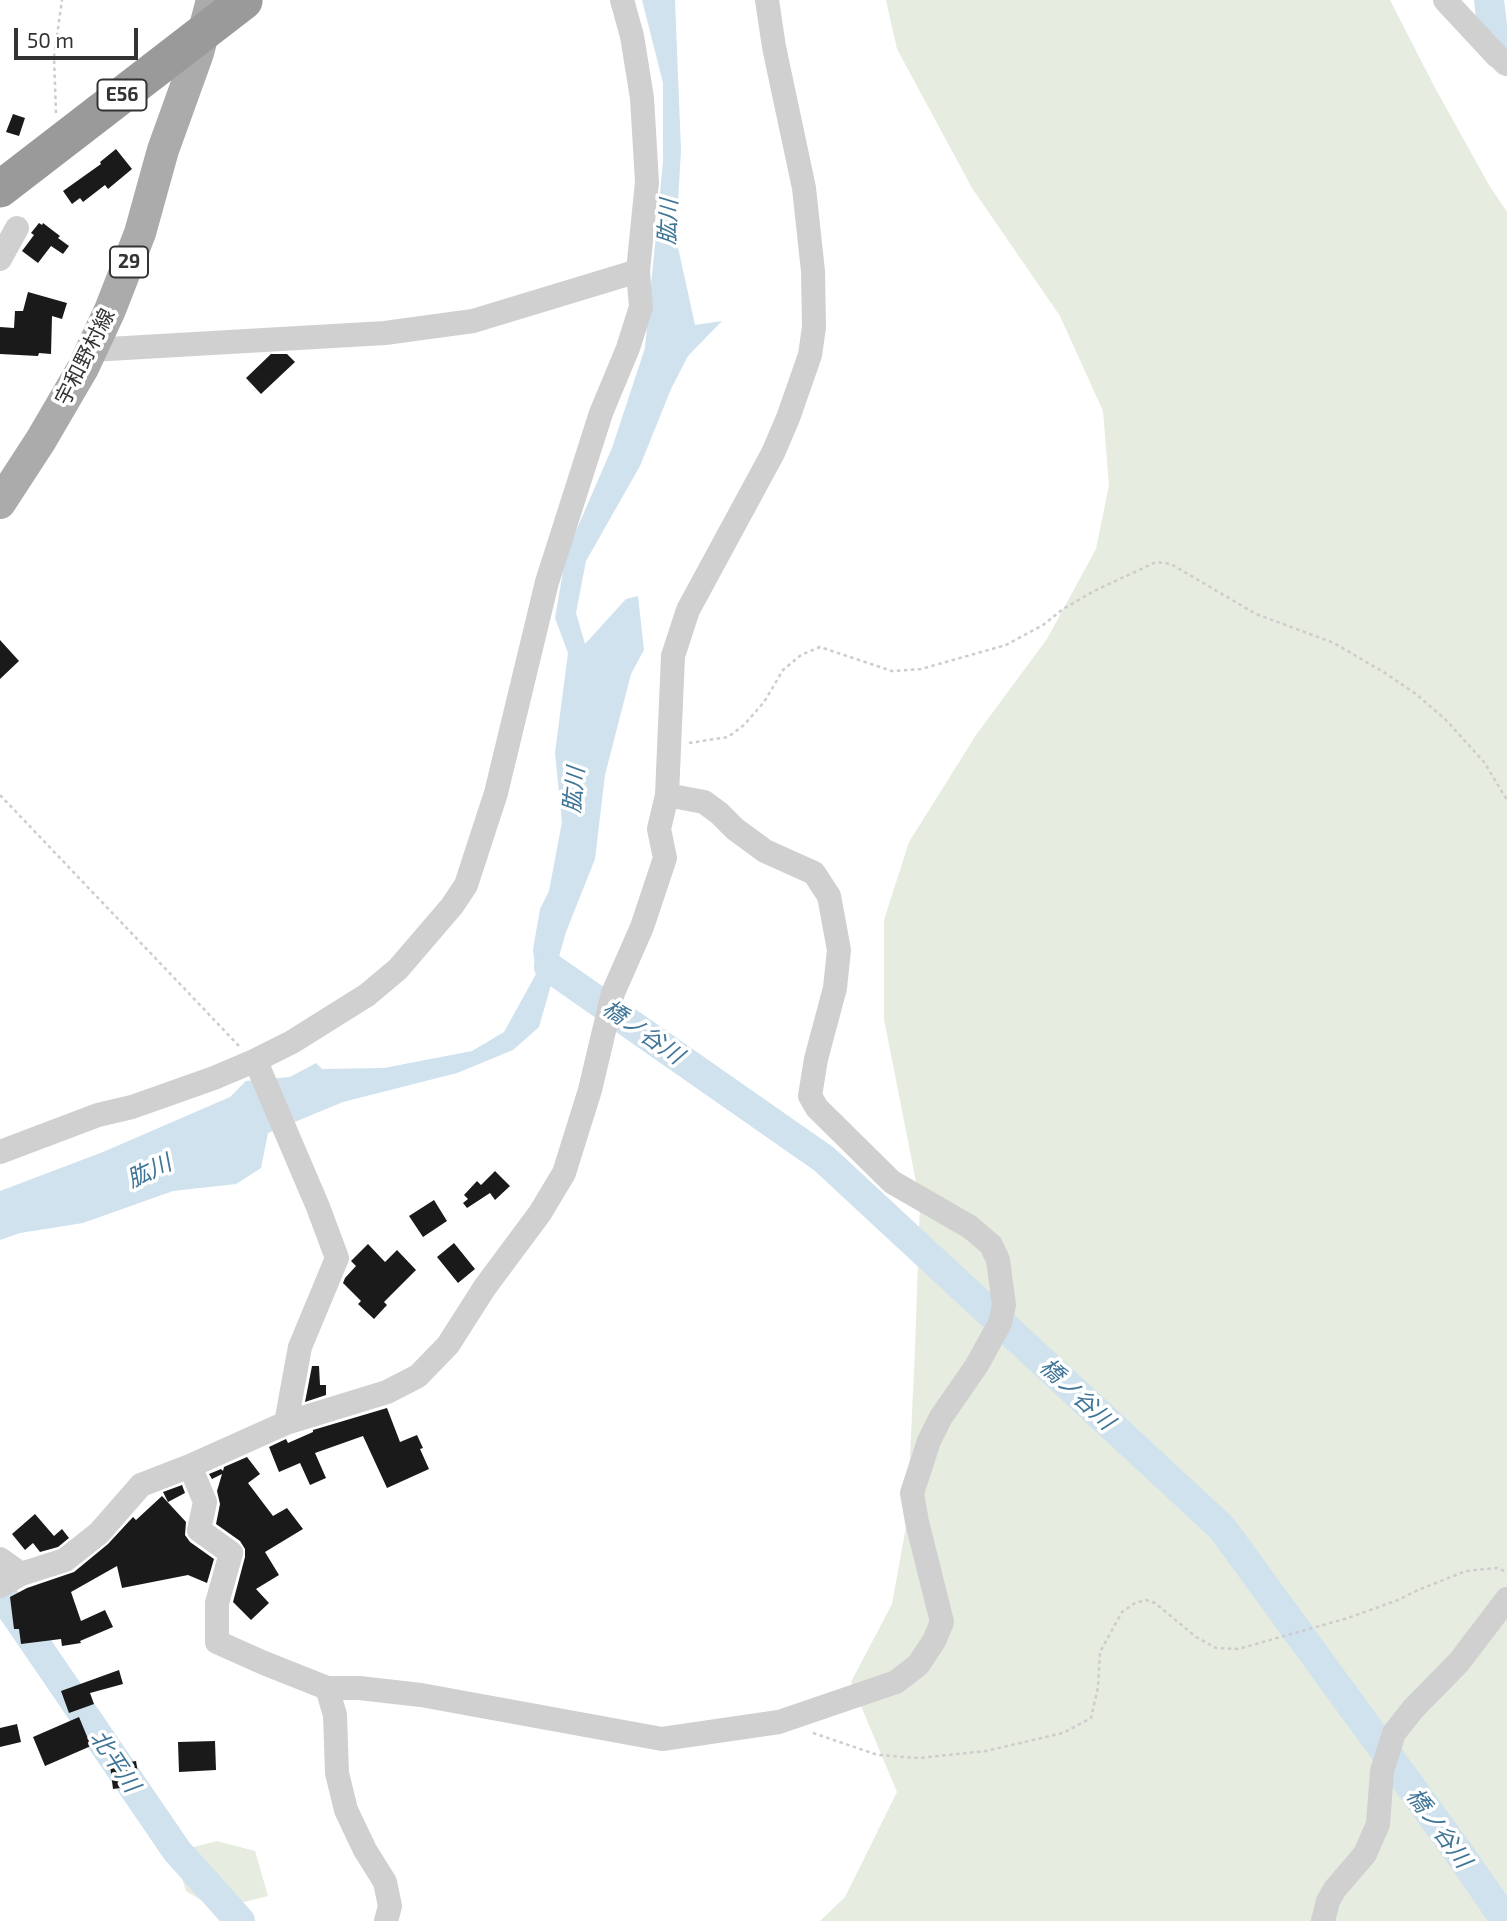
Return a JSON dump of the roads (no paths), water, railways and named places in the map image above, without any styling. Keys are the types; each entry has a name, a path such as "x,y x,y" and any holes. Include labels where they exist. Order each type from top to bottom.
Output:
{"highway":[{"name":"E56","path":"0,189 228,1"}],"main road":[{"name":"宇和野村線","path":"0,503 83,368 110,310 140,233 163,150 198,53 228,1"}],"street":[{"path":"0,1152 98,1115 132,1107 257,1066 367,995 398,969 444,916 466,885 496,793 547,582 601,413 628,348 641,307 638,271 647,182 642,98 632,36 622,0"},
{"path":"0,1559 10,1581 65,1560 99,1533 141,1485 286,1423 387,1392 418,1376 448,1345 485,1287 540,1213 564,1173 590,1090 613,993 642,927 665,858 659,830 667,794 673,656 688,610 773,453 810,355 814,327 813,271 804,187 774,47 767,0"},
{"path":"1445,0 1507,64"},
{"path":"0,259 17,228"},
{"path":"91,350 385,333 473,321 638,271"},
{"path":"190,1466 205,1502 200,1530 231,1553 217,1603 217,1642 327,1688 359,1688 421,1695 662,1739 779,1722 896,1682 918,1665 934,1641 942,1622 912,1493 929,1441 941,1417 977,1365 1000,1323 1004,1305 998,1260 991,1245 970,1227 892,1181 817,1108 810,1096 816,1059 835,988 839,950 829,896 814,873 765,851 734,830 719,813 704,802 667,794"},
{"path":"257,1066 337,1258 300,1347 286,1423"},
{"path":"1323,1921 1328,1901 1364,1854 1377,1824 1381,1771 1394,1733 1413,1709 1459,1662 1507,1599"},
{"path":"327,1688 335,1715 337,1773 346,1810 365,1850 385,1882 390,1906 386,1921"}],"water":[{"name":"肱川","path":"642,0 675,0 681,150 676,238 695,325 722,321 688,356 671,389 640,466 586,561 576,613 585,644 626,599 638,596 644,650 631,674 605,775 595,859 566,932 539,1027 513,1050 457,1073 343,1102 268,1133 261,1168 236,1184 173,1191 83,1223 20,1233 0,1240 0,1191 103,1152 230,1097 246,1081 290,1077 316,1063 322,1069 384,1068 472,1051 504,1032 536,974 533,950 540,909 549,891 562,822 555,753 568,653 555,618 566,554 612,448 645,348 663,162 663,83"}],"waterway":[{"path":"1489,0 1493,34 1507,61"},
{"name":"橋ノ谷川","path":"549,967 824,1159 1222,1528 1506,1921"},
{"name":"北平川","path":"0,1592 177,1851 240,1921"}]}
